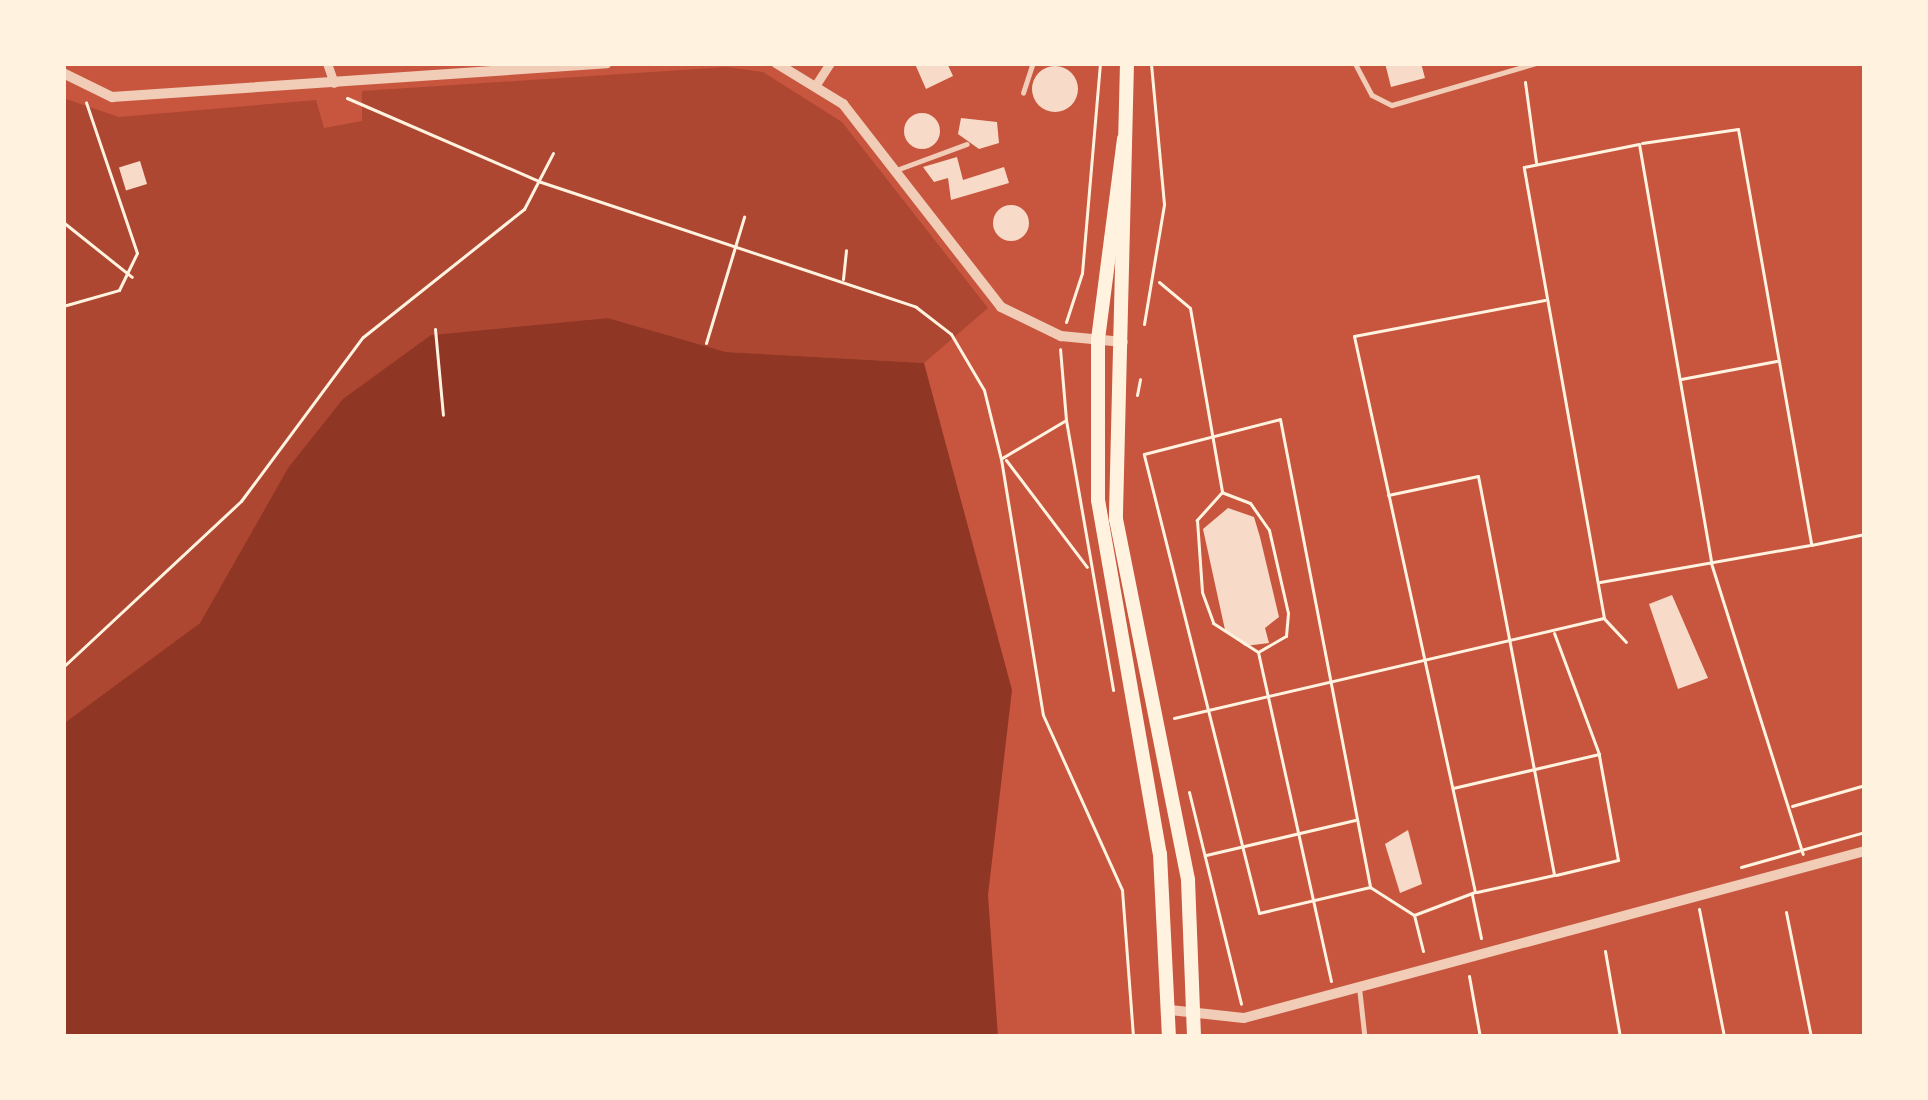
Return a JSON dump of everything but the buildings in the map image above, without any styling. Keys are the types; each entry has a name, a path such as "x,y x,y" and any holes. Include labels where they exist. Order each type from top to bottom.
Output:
{"main road":[{"path":"1127,63 1116,519 1188,880 1194,1037"},
{"path":"1126,134 1098,340 1100,516 1160,854 1169,1037"}],"street":[{"path":"327,63 334,83"},
{"path":"63,74 80,86 112,97 608,63"},
{"path":"818,83 830,63"},
{"path":"782,64 818,83 897,171 1000,307 1061,336 1123,342"},
{"path":"1170,1010 1244,1018 1865,850"}],"lane":[{"path":"1023,93 1033,63"},
{"path":"1355,63 1372,95 1392,105 1524,74 1537,63"},
{"path":"897,171 967,144"},
{"path":"1359,986 1365,1037"}],"path":[{"path":"1002,458 1066,420 1061,336 1082,274 1100,63"},
{"path":"1144,324 1158,281 1162,144 1151,63"},
{"path":"1524,74 1537,165"},
{"path":"334,83 370,114 541,182 916,307 951,334 984,390 1002,458 1043,715 1122,890 1133,1037"},
{"path":"80,86 133,227 133,278"},
{"path":"1626,642 1604,618 1523,167 1738,129 1811,545"},
{"path":"1639,144 1711,562 1808,867"},
{"path":"63,667 241,501 363,337 524,209 553,153"},
{"path":"706,343 744,217"},
{"path":"63,223 133,278"},
{"path":"842,281 846,250"},
{"path":"63,306 133,278"},
{"path":"1158,281 1190,308 1222,492"},
{"path":"1482,941 1354,337 1547,300"},
{"path":"435,329 443,415"},
{"path":"1681,379 1778,361"},
{"path":"1370,887 1280,419 1144,454 1258,914 1370,887 1414,915 1426,966"},
{"path":"1002,458 1088,569"},
{"path":"1388,496 1478,476 1554,875"},
{"path":"1222,492 1250,503 1269,530 1288,613 1286,636 1258,652"},
{"path":"1222,492 1197,520 1202,592 1213,623 1258,652 1334,994"},
{"path":"1597,582 1865,534"},
{"path":"1176,742 1171,719 1604,618"},
{"path":"1414,915 1474,892 1618,860 1598,754 1553,632"},
{"path":"1451,788 1598,754"},
{"path":"1790,806 1865,785"},
{"path":"1188,787 1239,995"},
{"path":"1204,855 1356,819"},
{"path":"1734,869 1865,832"},
{"path":"1694,897 1724,1037"},
{"path":"1786,912 1811,1037"},
{"path":"1606,951 1620,1037"},
{"path":"1465,956 1480,1037"}],"shaded area":[{"path":"727,67 763,72 842,122 988,308 924,363 726,352 608,318 431,335 288,468 200,623 63,724 63,98 119,117 316,100 324,128 362,121 362,91"},
{"path":"608,318 726,352 924,363 1012,690 988,895 998,1037 63,1037 63,724 200,623 288,468 343,399 431,335"}]}
